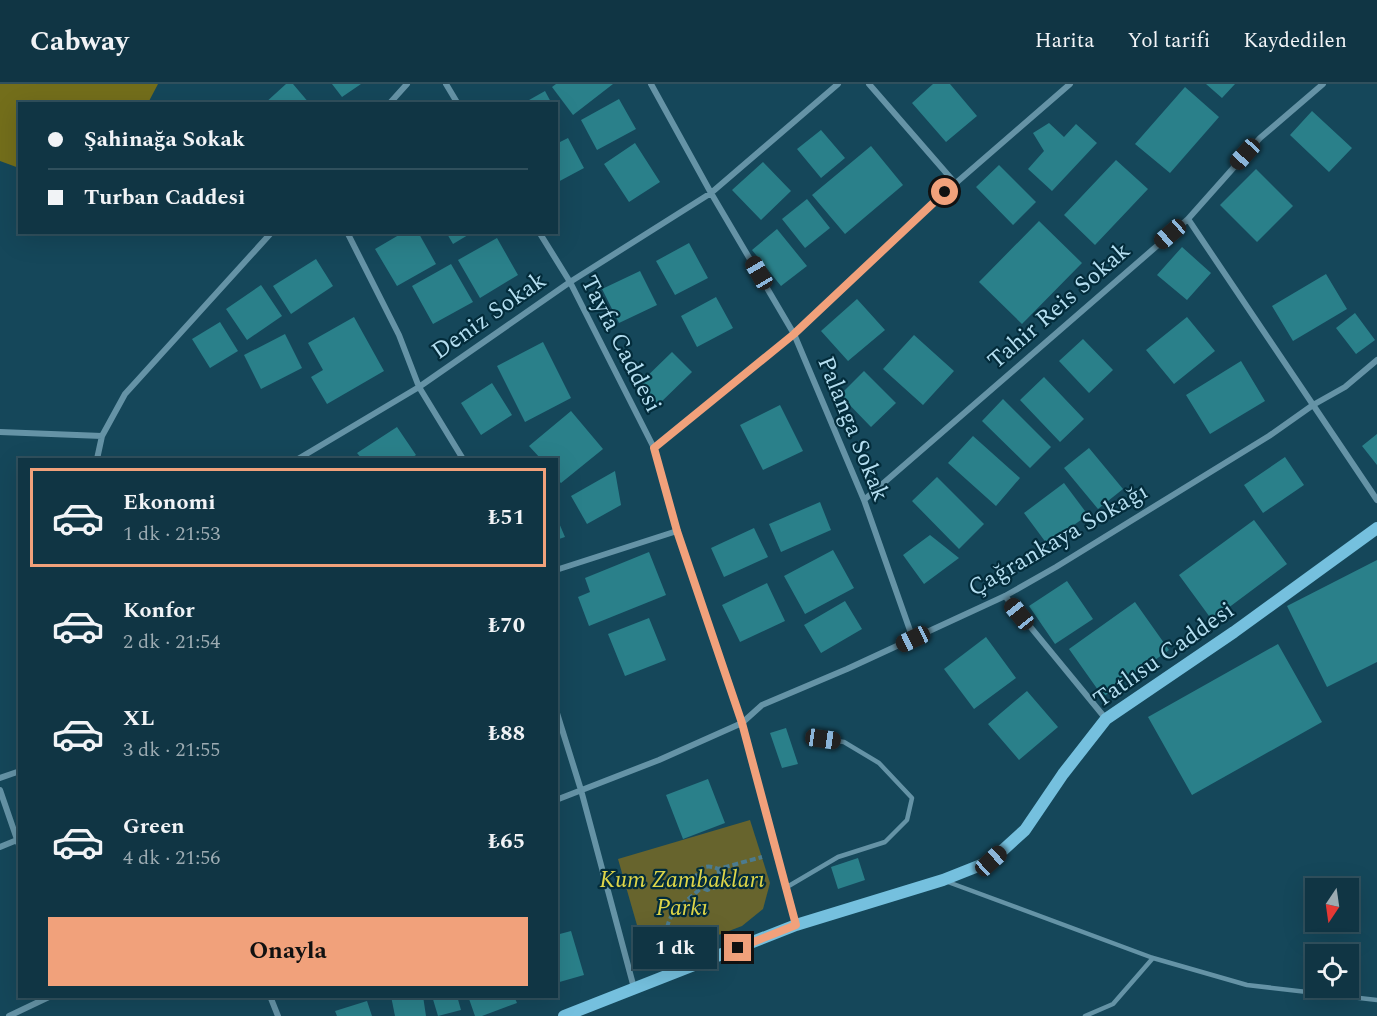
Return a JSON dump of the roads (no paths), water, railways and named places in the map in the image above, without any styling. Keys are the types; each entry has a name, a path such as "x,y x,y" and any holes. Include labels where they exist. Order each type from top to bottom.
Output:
{"main road":[{"name":"Tatlısu Caddesi","path":"564,1016 796,925 943,880 991,861 1025,830 1063,774 1106,719 1234,632 1377,528"}],"street":[{"path":"391,102 407,84"},
{"path":"446,84 457,102"},
{"name":"Palanga Sokak","path":"651,84 711,193 794,334 864,500 913,639"},
{"name":"Deniz Sokak","path":"300,458 419,387 570,282 711,193 838,84"},
{"path":"869,84 955,183"},
{"path":"654,448 794,334 955,183 1070,84"},
{"name":"Tahir Reis Sokak","path":"864,500 1188,219 1260,138 1323,84"},
{"path":"1188,219 1377,500"},
{"path":"97,458 102,436 125,394 270,234"},
{"path":"348,234 399,335 419,387 462,458"},
{"name":"Tayfa Caddesi","path":"540,234 570,282 654,448 677,531 742,723 796,925"},
{"name":"Çağrankaya Sokağı","path":"558,799 659,760 742,723 762,705 1005,596 1269,436 1313,405 1345,387 1377,360"},
{"path":"0,432 102,436"},
{"path":"558,569 677,531"},
{"path":"1005,596 1106,719"},
{"path":"558,716 581,790 634,989"},
{"path":"0,778 18,772"},
{"path":"0,790 17,840 0,847"},
{"path":"9,1016 47,998"},
{"path":"271,998 278,1016"}],"lane":[{"path":"787,888 838,857 885,842 907,820 912,798 879,763 844,742 823,739"},
{"path":"943,880 1153,958 1247,985 1377,1000"},
{"path":"1085,1016 1113,1004 1153,958"}],"park label":[{"name":"Kum Zambakları Parkı","path":"682,894"}]}
